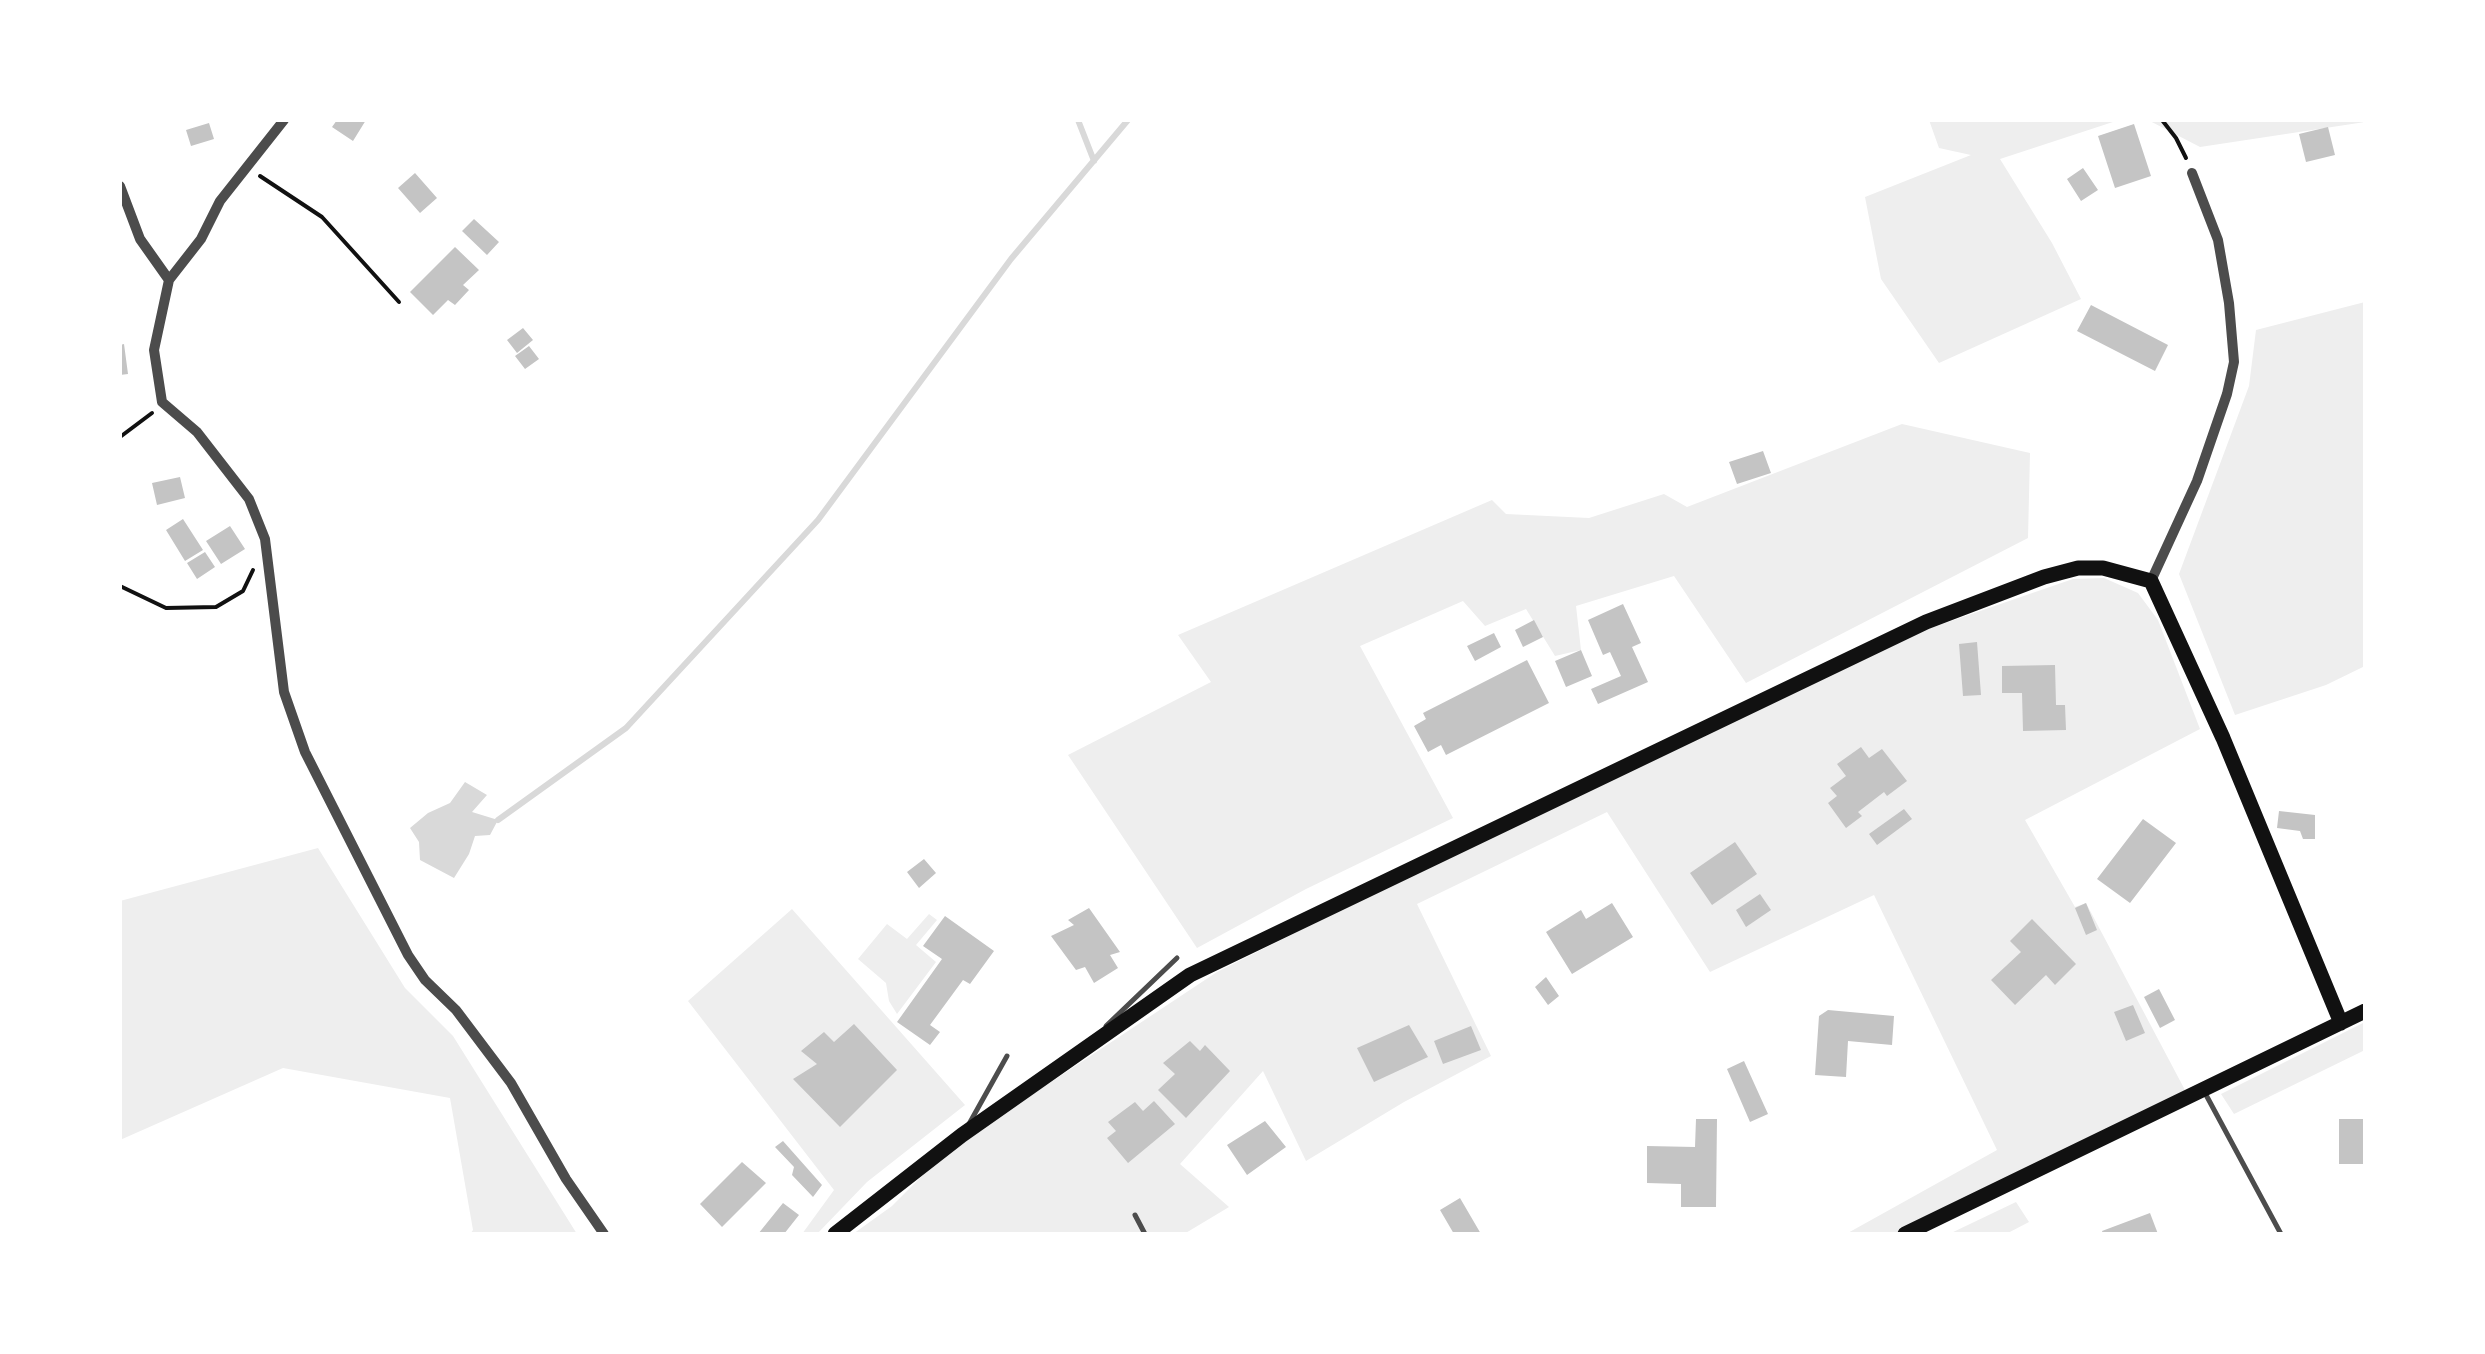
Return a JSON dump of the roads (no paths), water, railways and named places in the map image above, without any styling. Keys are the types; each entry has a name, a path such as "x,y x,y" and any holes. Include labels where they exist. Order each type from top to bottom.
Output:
{"main road":[{"path":"836,1234 962,1135 1190,975 1926,622 2078,568 2126,572 2151,581 2216,722 2341,1022"},
{"path":"1905,1234 2365,1011"}],"street":[{"path":"284,120 220,200 201,239 170,280 154,350 162,402 197,432 250,499 265,539 284,692 325,794 408,956 512,1083 566,1179 604,1234"},
{"path":"2151,581 2197,481 2234,362 2218,240 2192,173"},
{"path":"120,186 140,239 170,280"}],"lane":[{"path":"1090,1043 1177,958"},
{"path":"962,1135 1007,1056"},
{"path":"2204,1090 2282,1234"},
{"path":"1135,1215 1146,1234"}],"waterway":[{"path":"1078,120 1094,161"},
{"path":"498,820 626,728 818,520 1011,259 1128,120"}]}
